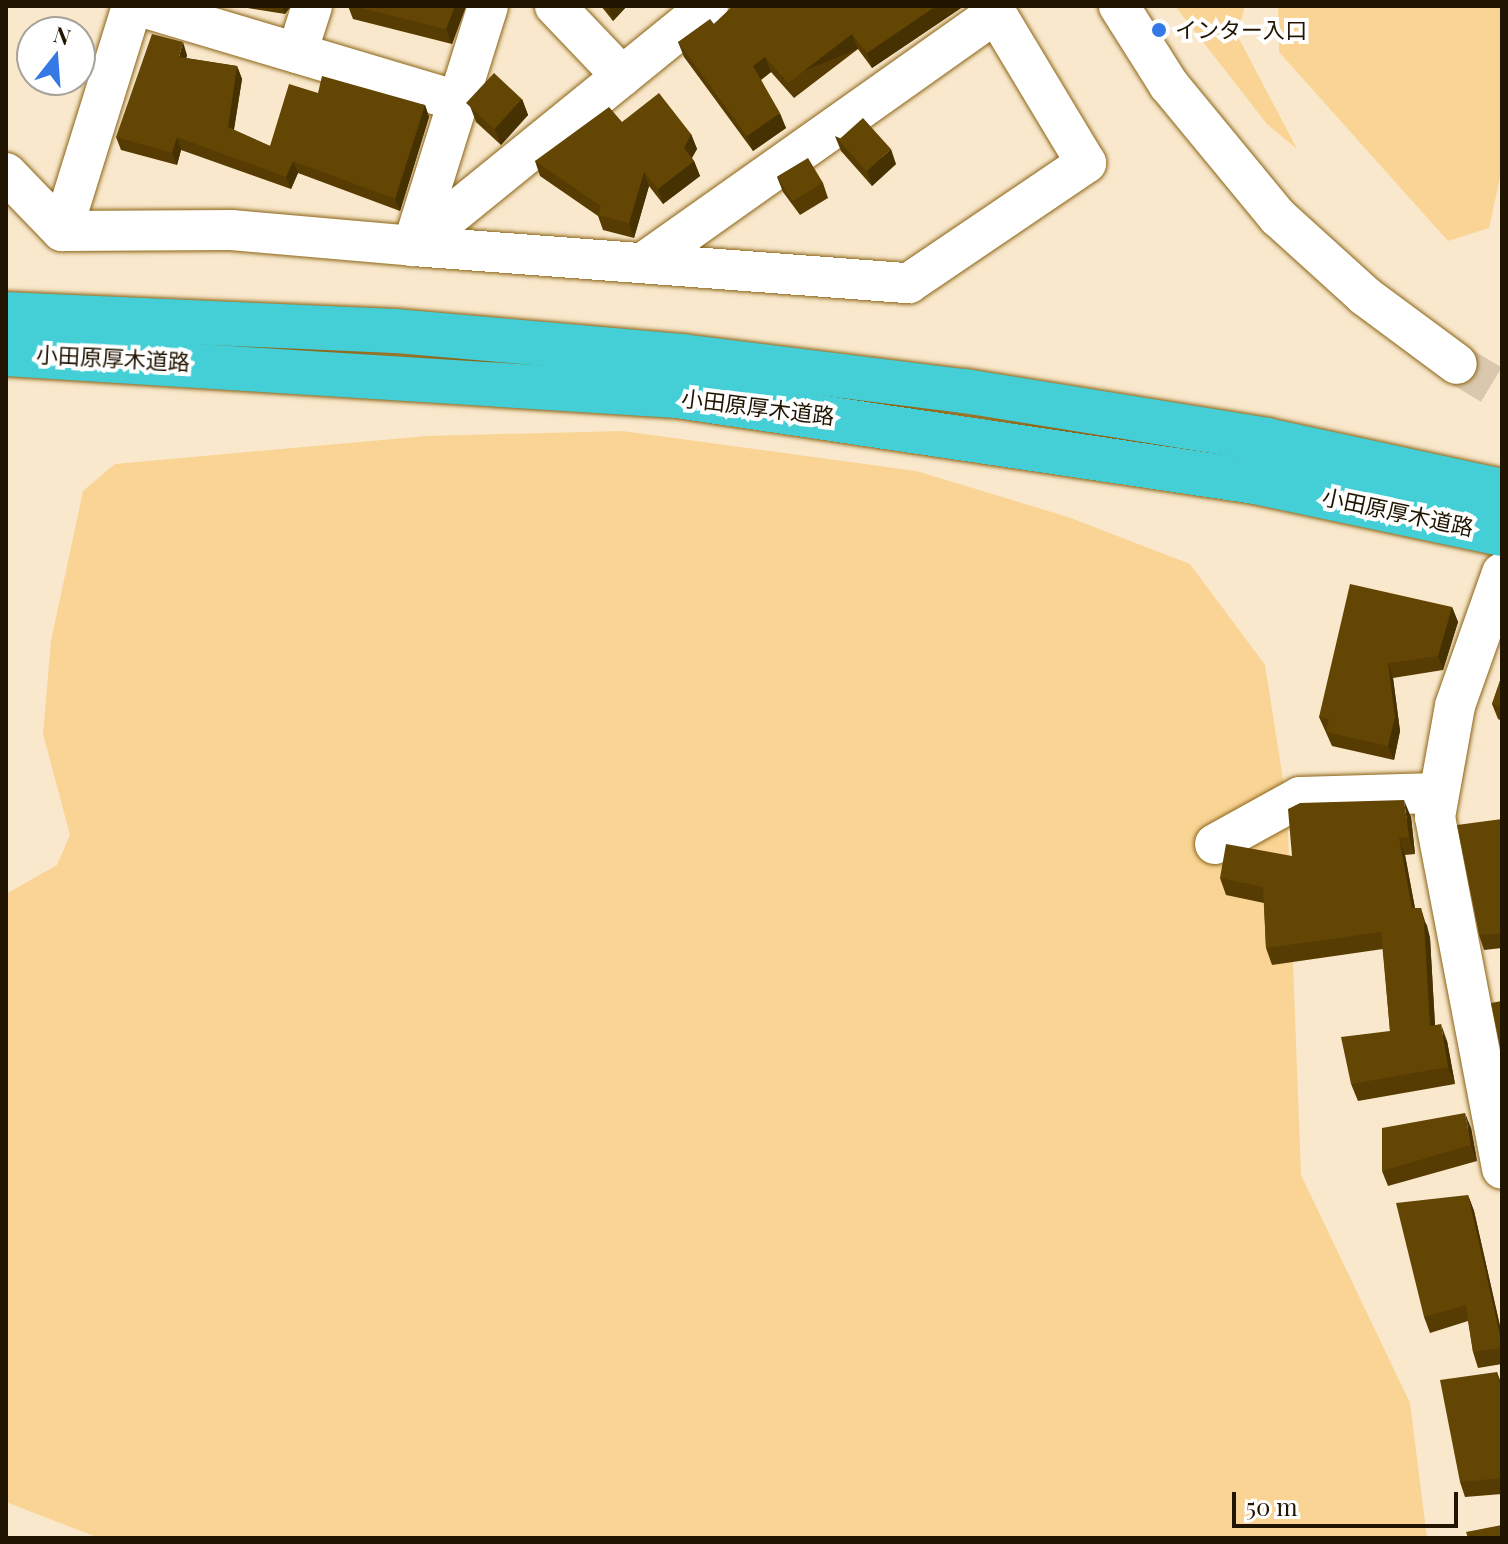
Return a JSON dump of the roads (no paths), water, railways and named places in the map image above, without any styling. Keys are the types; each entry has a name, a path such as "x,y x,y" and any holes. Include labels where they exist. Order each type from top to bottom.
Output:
{"highway":[{"name":"小田原厚木道路","path":"6,314 396,331 698,358 1251,437 1502,491"},
{"name":"小田原厚木道路","path":"6,354 677,396 1255,482 1502,534"}],"street":[{"path":"62,231 132,6"},
{"path":"139,6 458,101"},
{"path":"297,53 312,6"},
{"path":"413,246 488,6"},
{"path":"555,6 622,76"},
{"path":"413,246 708,6"},
{"path":"1119,6 1169,85 1278,217 1365,296 1457,364"},
{"path":"6,173 62,231 231,230 413,246 647,260 909,283 1086,163 997,8 647,260"},
{"path":"1502,573 1455,706 1435,817 1487,1007 1502,1169"},
{"path":"1215,844 1300,797 1437,793"}],"tunnel":[{"path":"1457,364 1502,391"}],"place":[{"name":"インター入口","path":"1159,30"}]}
